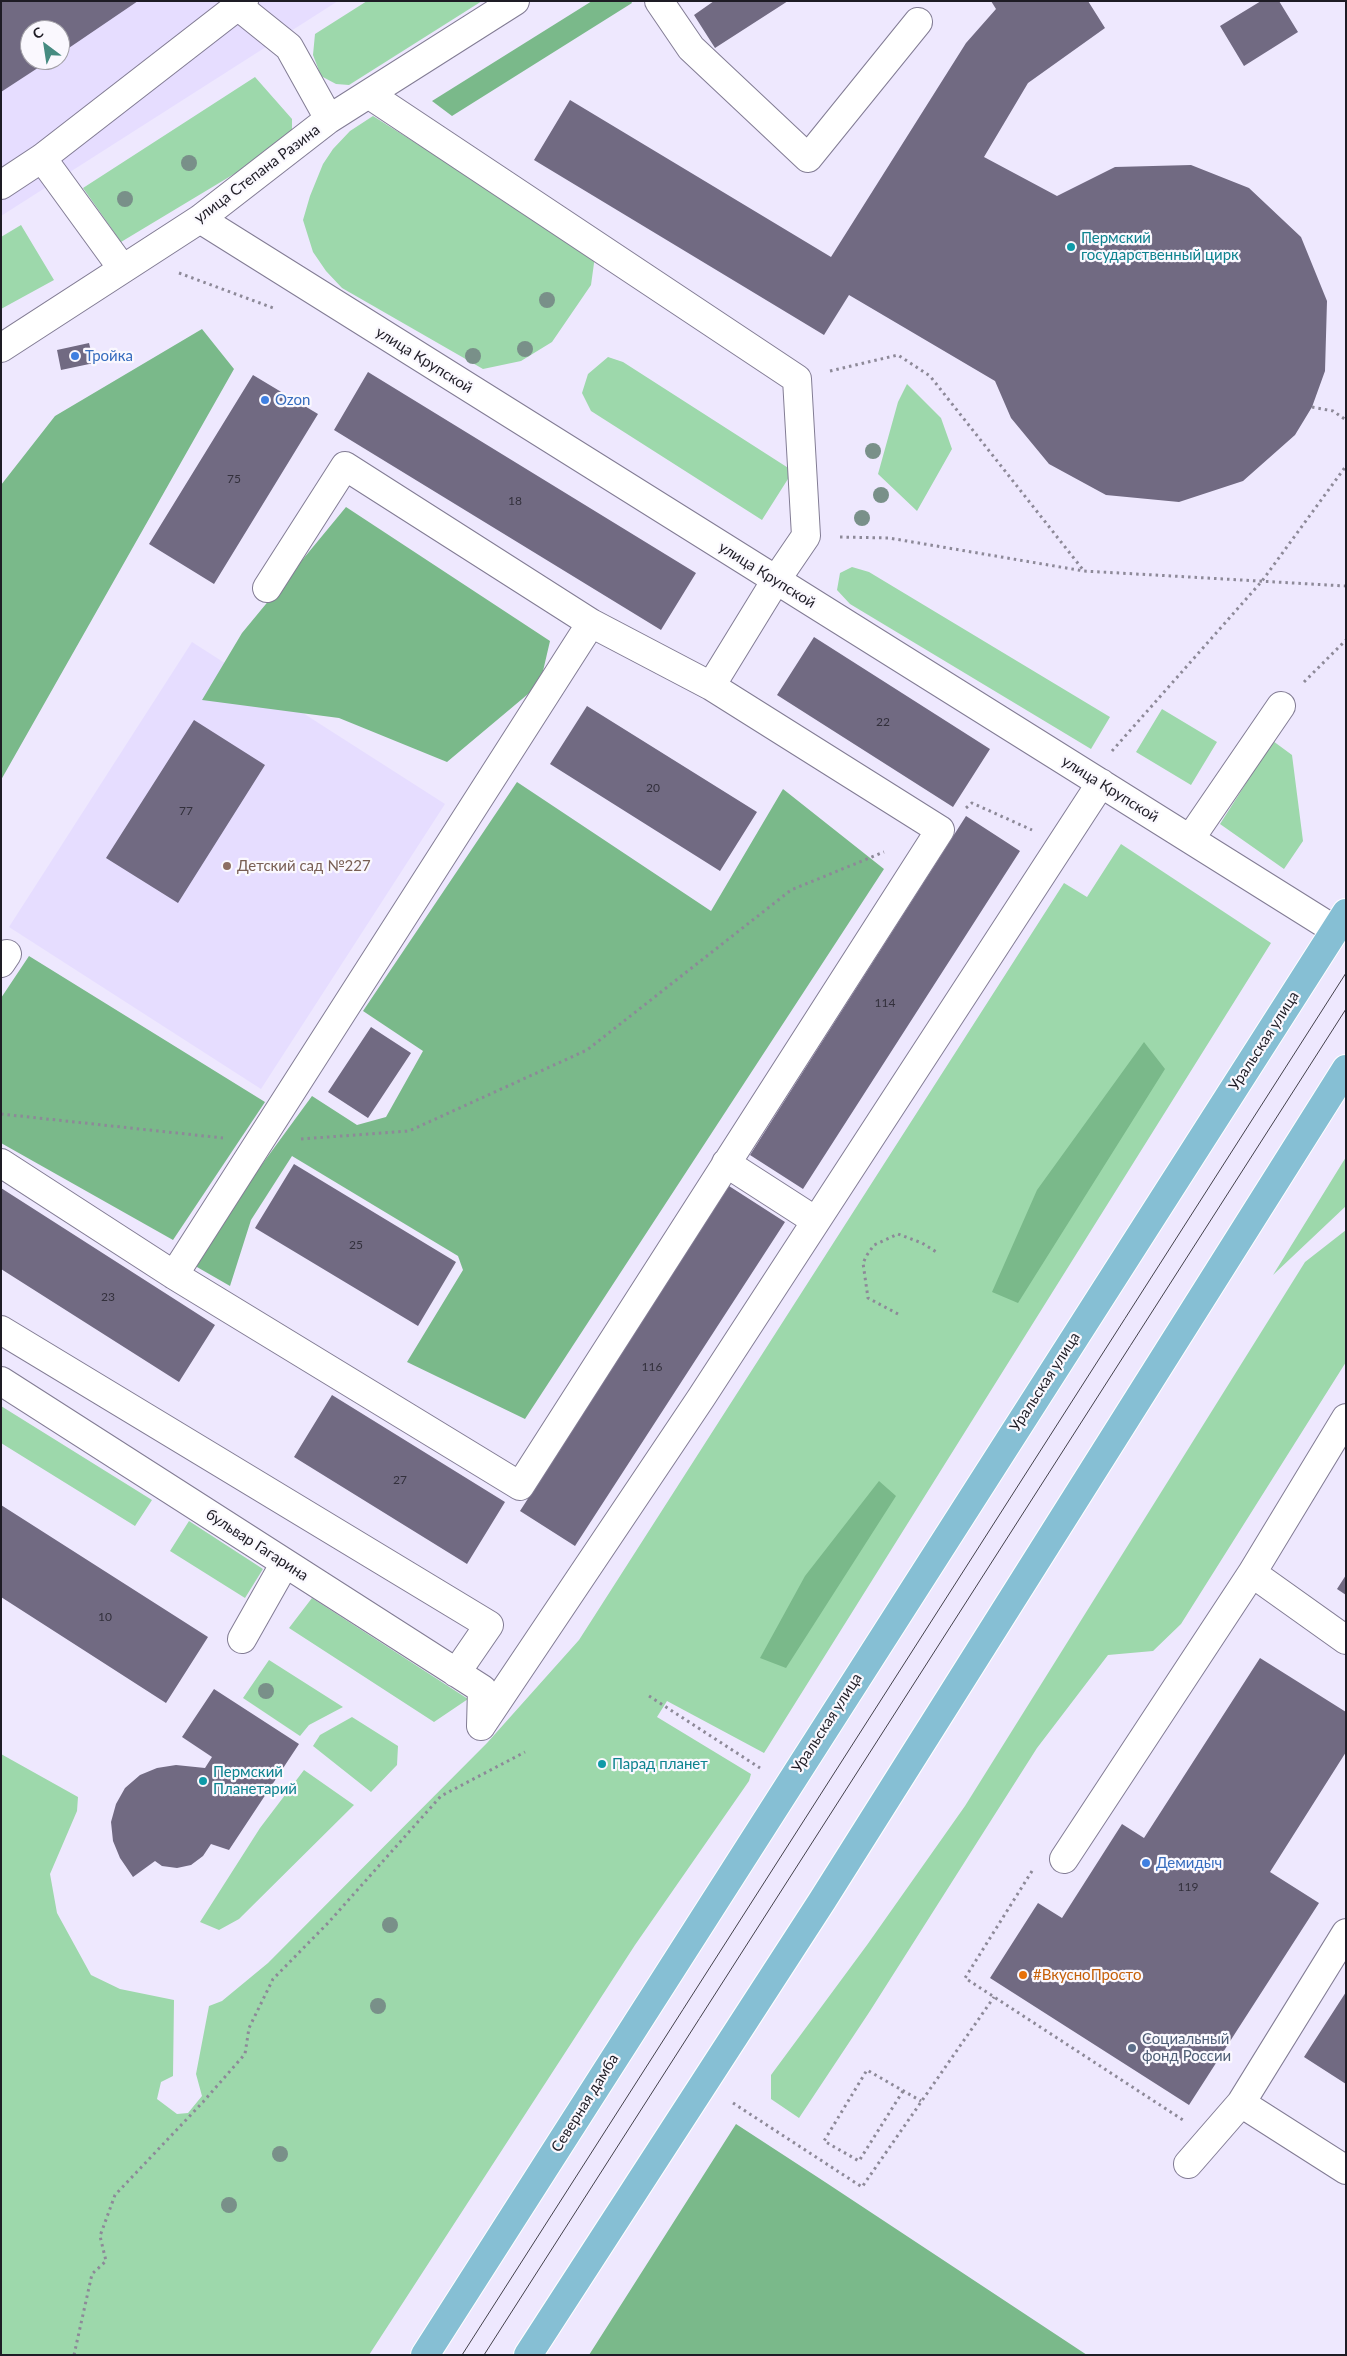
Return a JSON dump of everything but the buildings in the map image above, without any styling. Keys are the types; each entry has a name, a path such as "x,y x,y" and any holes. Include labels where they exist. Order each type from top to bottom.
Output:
{"main road":[{"name":"Уральская улица","path":"744,1852 1340,921"},
{"path":"528,2355 822,1901 1346,1069"},
{"name":"Северная дамба","path":"425,2355 744,1852"}],"street":[{"name":"улица Степана Разина","path":"1,348 200,218 329,119 515,1"},
{"path":"659,1 691,48 808,158 918,22"},
{"path":"1,185 42,158 241,4 289,47 329,119"},
{"path":"370,94 797,379 806,536 776,580 710,686"},
{"path":"42,158 122,268"},
{"name":"улица Крупской","path":"200,218 1190,839 1340,921"},
{"path":"1,1163 174,1275 520,1486 940,830 710,686 591,623 345,466 267,588"},
{"path":"174,1275 591,623"},
{"path":"1190,839 1281,706"},
{"path":"726,1163 816,1221 1062,843 1095,780"},
{"name":"бульвар Гагарина","path":"1,1381 482,1689 481,1726 701,1398 816,1221"},
{"path":"1,1330 489,1625 456,1673"},
{"path":"1064,1858 1252,1573 1346,1418"},
{"path":"242,1639 284,1562"},
{"path":"1252,1573 1346,1640"},
{"path":"1188,2164 1241,2103 1346,1933"},
{"path":"1241,2103 1346,2170"}],"path":[{"path":"797,379 898,355 930,376 1084,571"},
{"path":"1312,407 1333,411 1346,420"},
{"path":"1095,780 1262,581 1346,466"},
{"path":"852,537 889,538 1084,571 1346,586"},
{"path":"1281,706 1346,640"},
{"path":"940,830 972,803 1062,843"},
{"path":"1,1114 259,1142 409,1131 587,1050 790,890 887,851"},
{"path":"898,1314 868,1298 863,1264 866,1255 874,1245 898,1234 922,1243 938,1253"},
{"path":"650,1696 766,1772"},
{"path":"74,2355 92,2274 106,2261 100,2236 115,2196 245,2054 249,2028 273,1979 328,1923 441,1796 525,1752"},
{"path":"1064,1858 1046,1849 965,1978 1211,2138"},
{"path":"733,2103 862,2187 994,1997"},
{"path":"903,2091 858,2161 824,2141 866,2070 921,2101"}],"shaded area":[{"path":"1,1 338,1 1,216"},
{"name":"Детский сад №227","path":"192,642 445,804 261,1089 9,927"}],"green space":[{"path":"367,1 482,1 349,85 336,84 321,76 313,55 315,34"},
{"path":"592,1 631,1 632,3 452,116 432,101"},
{"path":"255,77 292,119 292,134 249,165 121,242 83,188"},
{"path":"373,116 595,256 591,285 552,342 521,361 483,369 342,288 326,271 313,252 303,220 310,196 323,164 333,149 350,131"},
{"path":"21,225 54,280 1,309 1,237"},
{"path":"202,329 234,369 1,780 1,485 55,416"},
{"path":"608,357 623,362 793,471 762,520 591,411 582,393 588,374"},
{"path":"907,384 941,418 952,449 917,511 878,474 898,402"},
{"path":"346,507 550,641 540,684 447,762 339,718 202,700 242,633"},
{"path":"852,567 869,572 1110,717 1091,749 850,604 837,590 840,573"},
{"path":"1162,709 1217,742 1191,785 1136,752"},
{"path":"1273,741 1292,755 1303,841 1284,869 1220,824"},
{"path":"517,782 711,911 783,789 884,869 525,1419 407,1362 463,1270 458,1256 292,1156 251,1220 230,1286 190,1263 312,1096 357,1125 386,1117 423,1051 363,1011"},
{"path":"1121,844 1271,943 764,1753 667,1701 657,1717 751,1774 749,1781 635,1945 369,2355 1,2355 1,1754 78,1797 77,1811 50,1874 57,1913 91,1975 120,1989 174,2000 173,2076 161,2082 157,2099 177,2114 188,2113 202,2096 196,2074 209,2006 222,2001 268,1963 487,1743 579,1640 1064,883 1087,897"},
{"path":"29,956 265,1102 173,1240 1,1143 1,998"},
{"path":"1144,1042 1165,1069 1018,1303 992,1292 1037,1190"},
{"path":"1346,1157 1346,1206 1273,1275"},
{"path":"1346,1230 1346,1362 1181,1624 1153,1651 1108,1655 1037,1748 870,2011 799,2118 771,2099 771,2075 867,1945 965,1806 1305,1262"},
{"path":"1,1406 152,1500 135,1526 1,1443"},
{"path":"879,1481 896,1496 786,1668 760,1658 805,1576"},
{"path":"189,1521 263,1569 245,1598 170,1551"},
{"path":"312,1598 468,1699 434,1722 289,1628"},
{"path":"269,1660 343,1707 309,1725 300,1736 243,1698"},
{"path":"352,1717 398,1746 397,1765 371,1792 313,1746 320,1735"},
{"path":"304,1770 354,1805 239,1919 219,1930 200,1922 260,1828"},
{"path":"736,2124 825,2182 1087,2355 589,2355"}],"tram line":[{"path":"462,2355 1346,973"},
{"path":"484,2355 1346,1009"}],"place":[{"name":"Пермский государственный цирк","path":"1071,247"},
{"name":"Тройка","path":"75,356"},
{"name":"Ozon","path":"265,400"},
{"name":"Детский сад №227","path":"227,866"},
{"name":"Парад планет","path":"602,1764"},
{"name":"Пермский Планетарий","path":"203,1781"},
{"name":"Демидыч","path":"1146,1863"},
{"name":"#ВкусноПросто","path":"1023,1975"},
{"name":"Социальный фонд России","path":"1132,2048"}]}
